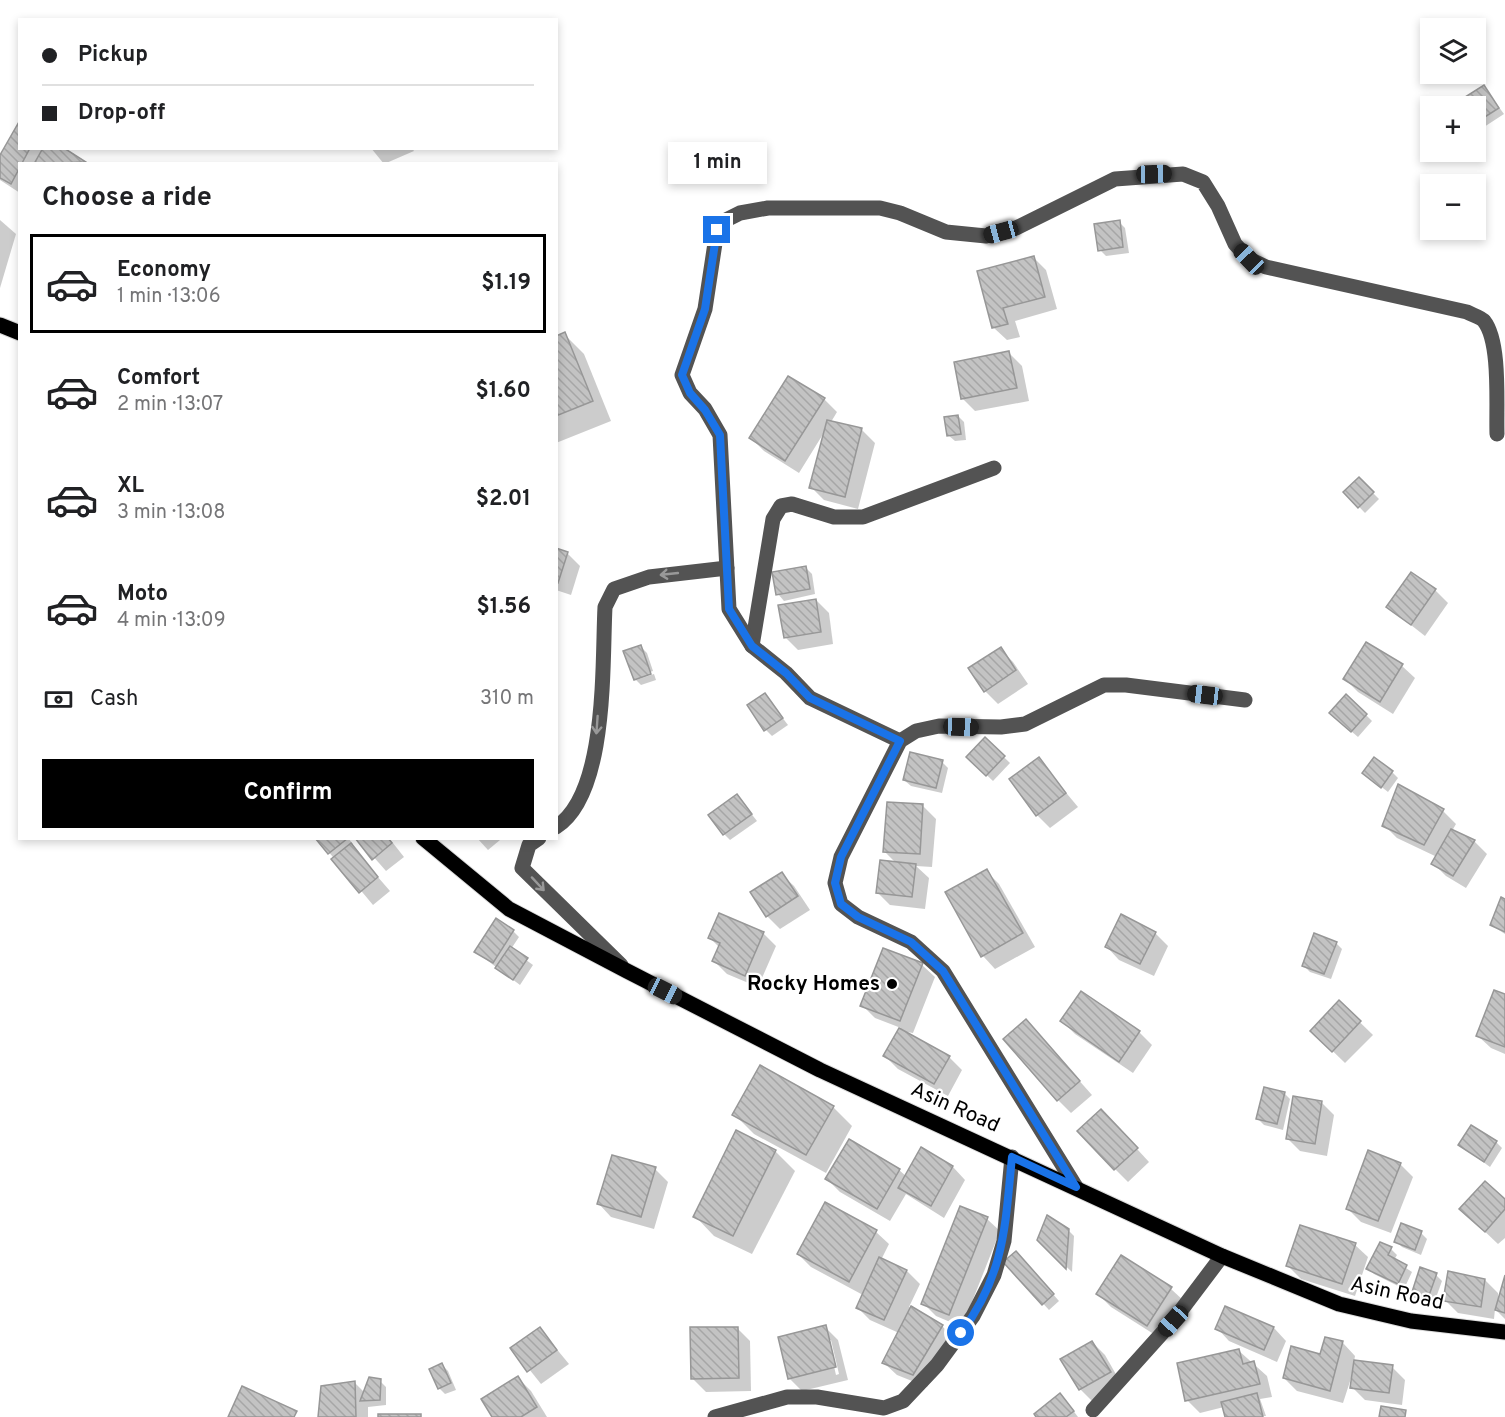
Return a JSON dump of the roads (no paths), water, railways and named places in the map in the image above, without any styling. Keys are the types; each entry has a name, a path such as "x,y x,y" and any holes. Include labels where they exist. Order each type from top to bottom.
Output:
{"main road":[{"path":"0,325 18,332"},
{"name":"Asin Road","path":"425,840 508,909 820,1070 1222,1256 1339,1304 1411,1320 1505,1332"}],"street":[{"path":"900,741 810,698 786,673 752,646 729,609 720,435 705,410 690,393 682,375 705,309 717,230 726,220 768,208 880,208 900,213 921,224 946,232 986,236 1016,228 1115,179 1184,174 1203,182 1218,206 1235,244 1249,259 1266,267 1467,312 1484,320 1492,338 1497,434"},
{"path":"752,646 773,519 781,506 792,504 834,517 863,517 994,468"},
{"path":"558,825 585,793 595,759 605,607 614,590 649,577 727,568"},
{"path":"1076,1187 943,971 911,942 858,917 841,904 835,883 841,857 900,741 916,731 939,726 1001,727 1025,724 1104,685 1125,685 1245,700"},
{"path":"536,840 529,845 522,868 627,971"},
{"path":"715,1417 787,1397 817,1397 884,1408 903,1401 937,1365 974,1316 994,1275 1004,1241 1012,1157"},
{"path":"1093,1410 1173,1321 1222,1256"}],"place":[{"name":"Rocky Homes","path":"892,984"}]}
